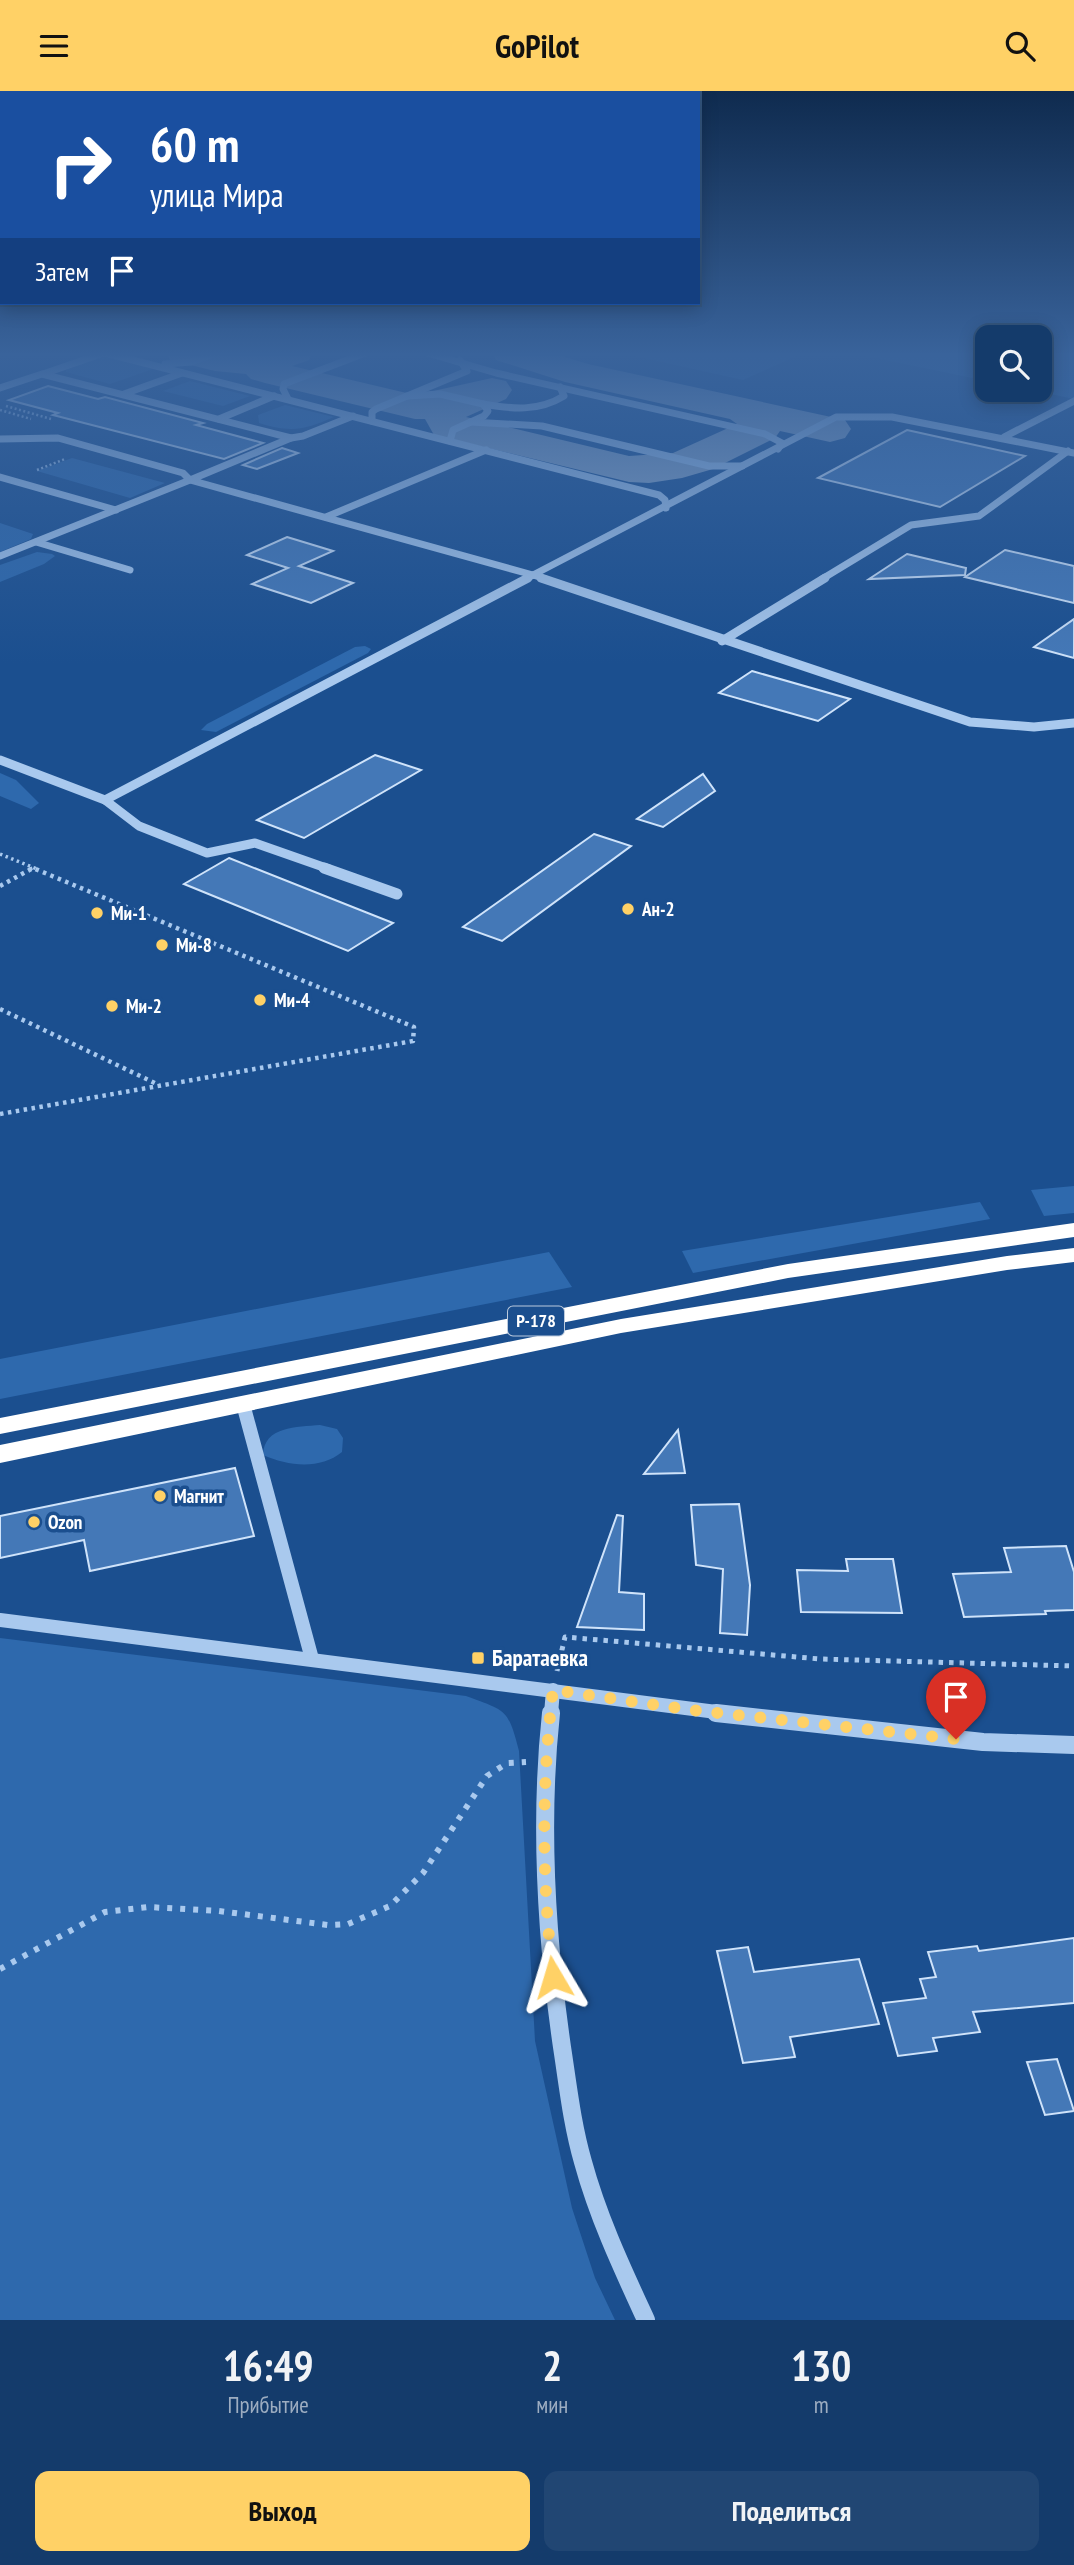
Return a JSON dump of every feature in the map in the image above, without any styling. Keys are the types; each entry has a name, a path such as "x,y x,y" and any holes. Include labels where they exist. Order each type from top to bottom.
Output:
{"highway":[{"name":"Р-178","path":"0,1426 788,1271 1074,1230"},
{"name":"Р-178","path":"0,1454 621,1326 1007,1263 1074,1255"}],"street":[{"path":"122,456 183,473 190,480 533,575 722,641 970,722 1034,727 1074,723"},
{"path":"0,557 247,456"},
{"path":"326,517 472,456"},
{"path":"509,456 659,495 665,500 666,508"},
{"path":"667,456 709,466 746,466"},
{"path":"105,800 765,456"},
{"path":"722,641 911,525 979,516 1065,456"},
{"path":"0,477 116,510"},
{"path":"0,760 105,800 139,826 207,853 256,843 397,894"},
{"path":"243,1404 312,1659"},
{"path":"0,1620 691,1710 969,1740 1074,1745"},
{"path":"553,1690 545,1760 544,1904 558,2026 576,2137 611,2244 646,2320"}],"lane":[{"path":"36,542 130,570"}],"path":[{"path":"0,854 414,1027 413,1041 0,1115"},
{"path":"0,886 34,867"},
{"path":"0,1009 160,1086"},
{"path":"553,1690 565,1637 820,1659 1074,1666"},
{"path":"0,1969 105,1912 148,1907 348,1924 390,1906 424,1873 486,1776 507,1763 545,1760"}],"shaded area":[{"path":"72,458 165,483 130,498 37,471"},
{"path":"0,523 33,534 31,539 0,552"},
{"path":"37,552 55,556 44,564 0,582 0,565"},
{"path":"365,646 371,649 368,653 216,732 201,730 207,724 355,647"},
{"path":"0,773 16,780 39,803 31,809 0,796"},
{"path":"1074,1186 1074,1213 1044,1216 1031,1190"},
{"path":"980,1202 990,1219 693,1273 682,1251"},
{"path":"549,1252 572,1287 0,1399 0,1359"},
{"path":"320,1425 337,1429 343,1438 342,1452 333,1458 314,1464 293,1464 263,1455 265,1445 275,1433"},
{"path":"0,1638 466,1696 503,1713 512,1726 519,1751 535,2041 572,2208 595,2278 615,2320 0,2320"}],"building":[{"path":"264,456 290,456 257,469 243,465"},
{"path":"859,456 1025,456 940,507 818,478"},
{"path":"287,537 333,551 299,566 353,583 311,603 252,584 288,568 247,555"},
{"path":"1005,550 1074,566 1074,603 965,577"},
{"path":"907,554 966,568 965,575 869,579"},
{"path":"1074,619 1074,658 1034,647"},
{"path":"752,671 850,699 818,721 719,693"},
{"path":"375,755 421,770 304,838 257,820"},
{"path":"703,774 715,791 663,827 637,819"},
{"path":"594,834 631,846 502,941 463,927"},
{"path":"229,858 393,923 348,951 184,884"},
{"path":"678,1430 685,1473 644,1474"},
{"path":"235,1468 254,1536 90,1571 84,1540 0,1558 0,1516"},
{"path":"739,1504 750,1585 747,1635 720,1633 723,1569 696,1565 691,1505"},
{"path":"617,1515 623,1516 619,1592 644,1594 644,1630 577,1627"},
{"path":"1066,1546 1074,1572 1074,1610 1045,1611 1046,1614 964,1617 953,1574 1011,1572 1004,1548"},
{"path":"846,1559 893,1559 902,1613 801,1612 797,1570 848,1571"},
{"path":"1074,1938 1074,2003 973,2012 980,2032 933,2038 937,2051 898,2056 883,2003 926,1998 920,1979 936,1977 928,1952 977,1946 979,1951"},
{"path":"748,1947 754,1972 859,1959 879,2024 790,2037 795,2057 743,2063 717,1951"},
{"path":"1057,2059 1074,2111 1045,2115 1027,2062"}],"taxiway":[{"path":"575,456 629,469 666,468 707,456"}],"place":[{"name":"Ан-2","path":"628,909"},
{"name":"Ми-1","path":"97,913"},
{"name":"Ми-8","path":"162,945"},
{"name":"Ми-4","path":"260,1000"},
{"name":"Ми-2","path":"112,1006"},
{"name":"Магнит","path":"160,1496"},
{"name":"Ozon","path":"34,1522"},
{"name":"Баратаевка","path":"478,1658"}],"route":[{"path":"553,1977 544,1904 545,1760 553,1690 691,1710 956,1739"}]}
